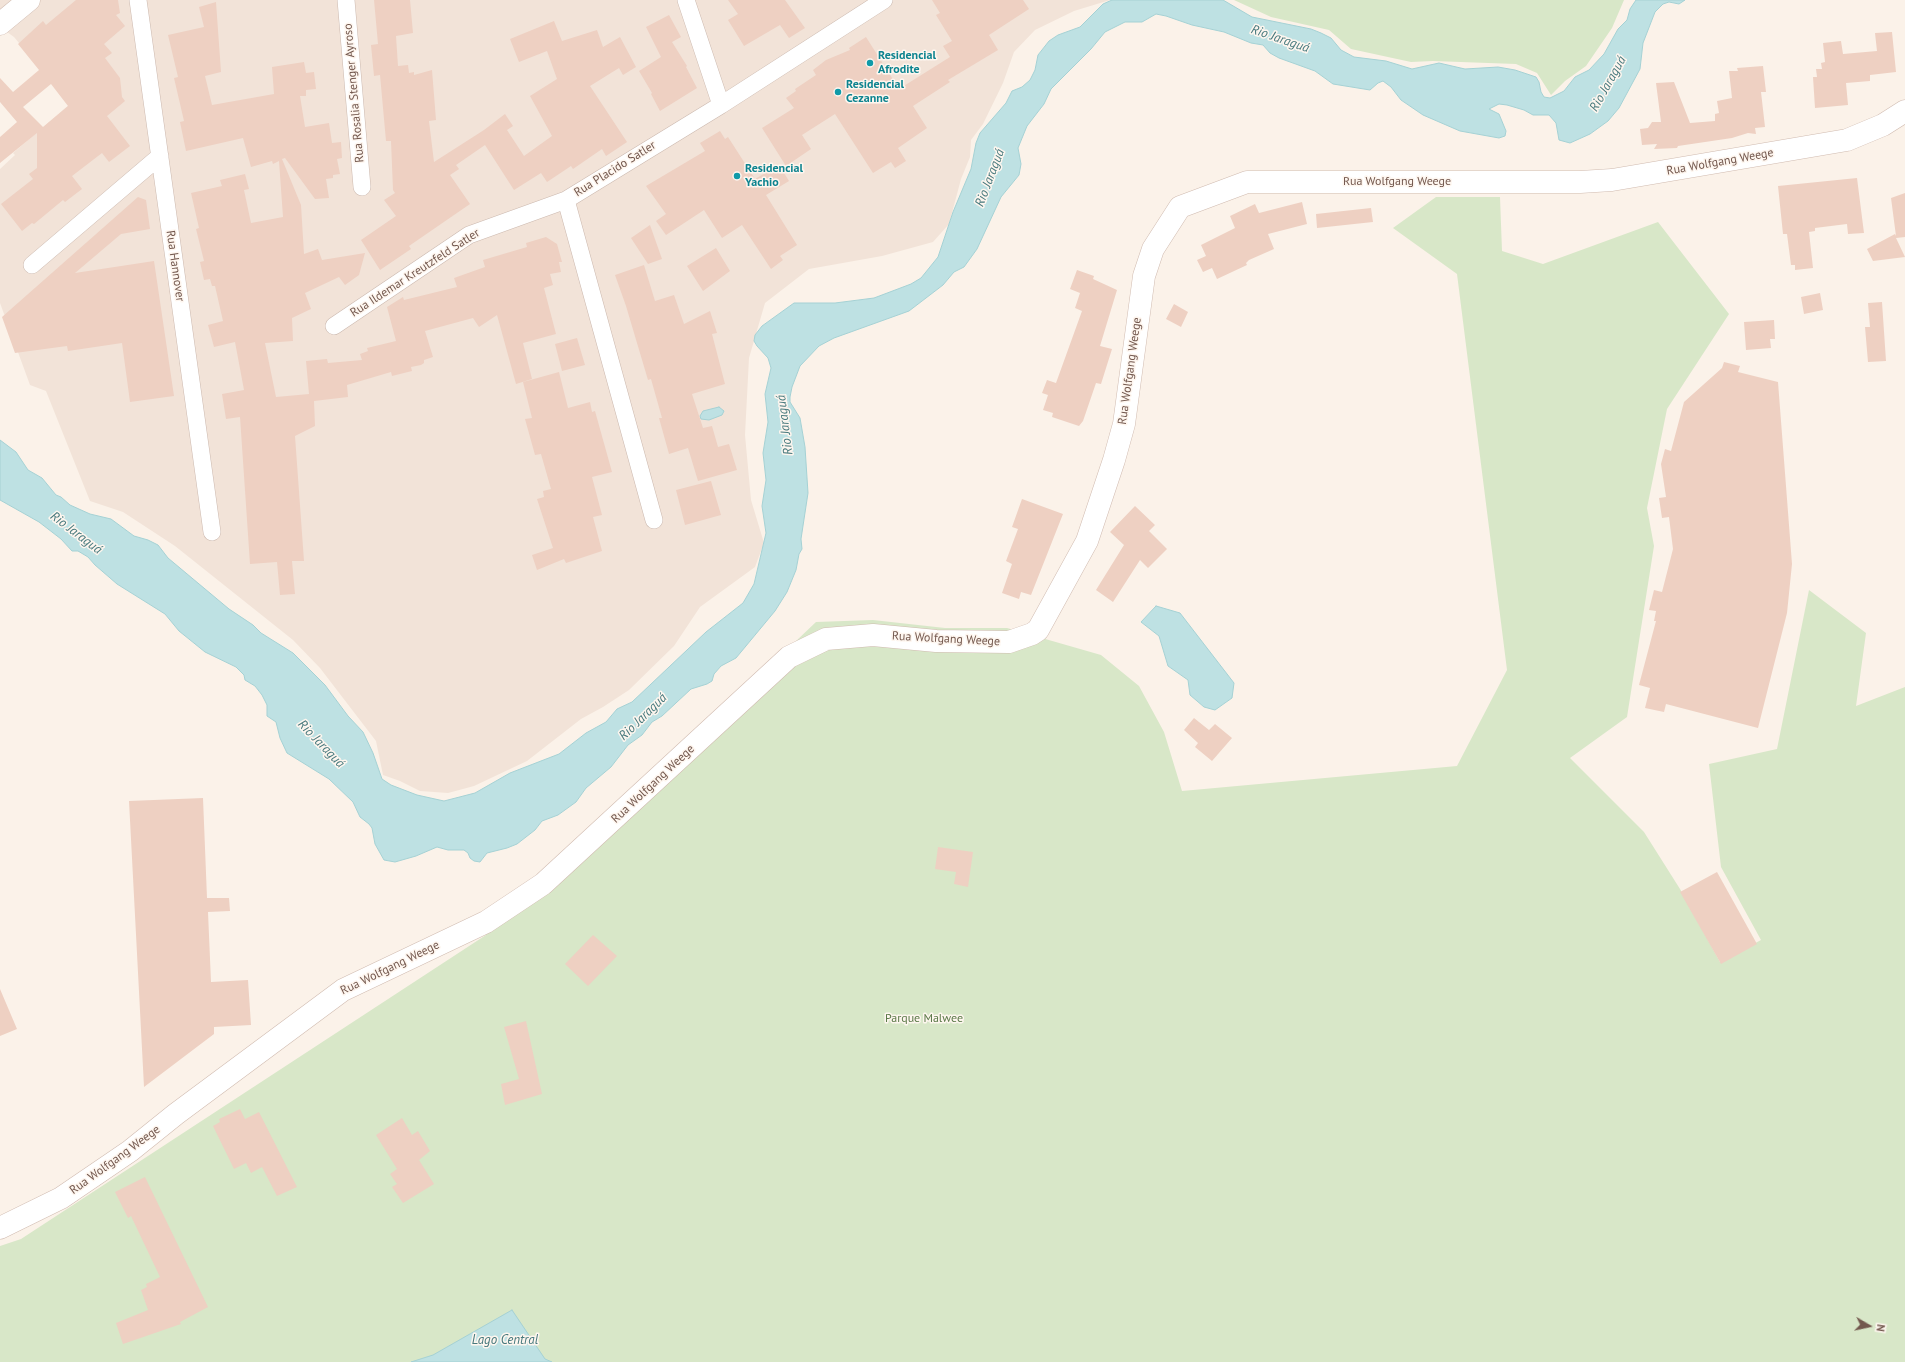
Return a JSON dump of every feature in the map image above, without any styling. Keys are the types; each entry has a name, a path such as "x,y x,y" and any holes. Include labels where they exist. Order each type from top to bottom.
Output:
{"street":[{"path":"0,24 29,0"},
{"name":"Rua Hannover","path":"138,0 212,532"},
{"name":"Rua Rosalia Stenger Ayroso","path":"346,0 362,187"},
{"path":"686,0 720,105"},
{"name":"Rua Placido Satler","path":"654,520 566,200 720,105 884,0"},
{"name":"Rua Wolfgang Weege","path":"0,1228 61,1198 130,1152 176,1114 342,990 486,922 543,884 789,657 826,639 873,635 936,641 1009,642 1032,634 1038,630 1086,541 1114,460 1124,424 1144,276 1153,249 1180,207 1247,182 1580,182 1612,180 1847,140 1883,125 1905,111"},
{"path":"32,265 160,156"},
{"name":"Rua Ildemar Kreutzfeld Satler","path":"334,326 469,235 566,200"}],"shaded area":[{"path":"0,0 1110,0 1074,11 1035,30 1014,52 1003,83 983,124 971,140 970,157 961,179 949,224 933,242 882,256 809,269 765,303 749,358 745,435 751,500 764,543 755,567 700,607 674,646 629,690 581,719 527,761 474,786 448,793 420,791 400,781 383,775 376,741 320,668 293,640 175,546 123,512 90,501 46,391 30,385 0,303 0,169 15,155 13,153 70,104 14,37 0,27"}],"green space":[{"path":"1234,0 1624,0 1612,28 1586,66 1565,81 1551,95 1537,73 1516,64 1433,61 1411,62 1351,49 1329,30 1271,17"},
{"name":"Parque Malwee","path":"1436,197 1500,197 1502,251 1543,264 1658,222 1729,314 1667,409 1647,508 1654,546 1627,717 1570,758 1644,832 1680,889 1720,962 1761,940 1721,867 1709,764 1777,749 1809,590 1866,633 1856,706 1905,687 1905,1362 0,1362 0,1246 21,1239 486,935 472,919 547,878 816,622 873,620 945,628 1007,628 1101,655 1139,686 1164,732 1182,791 1457,766 1507,670 1457,274 1393,228"}],"water":[{"name":"Rio Jaraguá","path":"1112,0 1223,0 1252,17 1311,29 1321,33 1331,38 1341,50 1354,57 1386,61 1412,69 1439,63 1465,69 1498,67 1515,70 1536,77 1544,97 1550,98 1564,91 1575,77 1589,70 1604,54 1618,29 1627,20 1630,9 1636,0 1685,0 1679,4 1669,2 1663,4 1655,12 1643,43 1640,69 1619,108 1608,121 1590,134 1570,143 1559,140 1556,123 1549,115 1533,115 1524,110 1499,104 1489,109 1499,114 1506,131 1505,136 1499,138 1460,131 1423,115 1401,100 1391,87 1383,81 1378,83 1370,90 1333,84 1315,71 1279,58 1270,53 1263,45 1251,43 1224,32 1192,25 1166,16 1156,14 1142,22 1125,22 1105,32 1091,49 1051,89 1044,104 1027,126 1018,148 1021,164 1019,175 1001,197 977,249 964,267 954,272 943,285 909,311 834,338 819,346 800,366 792,387 790,402 800,418 805,447 808,493 801,539 802,549 799,554 796,570 787,592 775,611 736,658 721,666 714,674 712,681 691,689 662,716 652,722 642,735 628,745 611,767 586,788 576,802 558,815 542,821 535,830 517,844 487,853 480,862 474,861 470,858 468,853 464,850 448,850 437,847 416,856 395,862 384,860 375,844 372,828 360,817 353,802 329,779 287,753 280,738 276,722 267,716 267,705 262,695 255,686 245,680 244,675 236,667 205,652 179,631 165,614 117,584 88,557 78,551 72,551 61,539 39,522 0,500 0,440 16,452 28,470 42,478 56,495 61,497 70,505 90,514 111,519 134,536 158,545 168,558 229,609 253,625 261,633 293,653 325,685 348,716 363,732 373,753 382,779 391,785 417,795 444,801 475,793 510,773 559,754 586,733 606,722 617,709 632,702 706,632 743,603 754,584 766,533 762,506 766,480 763,453 768,422 765,394 771,368 768,358 754,341 755,335 762,326 794,303 835,303 874,298 911,284 921,278 938,257 953,212 971,169 976,143 980,133 1006,103 1012,91 1022,87 1030,80 1035,70 1038,55 1049,41 1058,35 1080,27 1103,4"},
{"path":"719,407 724,411 722,415 709,420 701,419 700,416 703,411"},
{"path":"1156,606 1180,613 1234,683 1232,698 1215,710 1204,707 1190,695 1188,680 1168,666 1159,636 1141,622"},
{"name":"Lago Central","path":"512,1310 545,1359 552,1362 411,1362 433,1355"}],"building":[{"path":"76,0 118,0 120,13 116,15 125,26 104,44 112,53 105,58 120,78 122,97 125,101 107,116 130,146 109,162 102,153 72,176 82,189 65,202 63,200 34,224 32,223 22,231 1,204 33,179 29,174 37,168 37,133 0,163 0,137 17,122 0,102 0,78 13,92 39,70 18,44 43,21 46,25","holes":["51,84 68,106 43,127 23,107"]},
{"path":"374,0 410,0 413,33 396,36 398,66 408,65 409,73 414,72 414,75 432,70 436,120 429,121 434,162 484,130 505,114 513,126 507,130 524,156 552,136 530,96 557,79 547,51 519,62 510,39 554,21 562,41 597,30 603,47 620,37 636,67 623,75 619,68 590,86 627,142 606,156 602,149 573,169 571,166 547,182 541,173 514,190 485,145 456,165 459,169 450,175 470,204 409,246 411,249 380,270 361,240 396,216 384,200 395,193 393,190 391,141 386,141 380,75 374,76 371,45 378,44"},
{"path":"728,0 785,0 805,28 789,38 780,25 744,46 728,20 738,14"},
{"path":"932,0 1023,0 1029,9 989,35 998,50 948,80 950,82 913,106 927,128 898,148 906,161 895,168 891,162 873,173 835,114 802,135 811,149 786,166 762,128 794,108 786,98 796,91 795,89 816,75 813,70 826,60 850,50 849,48 866,37 899,89 950,57 943,46 952,41 936,15 940,13"},
{"path":"216,2 221,72 205,76 212,105 274,94 272,67 304,62 306,73 314,72 316,89 306,90 306,96 300,96 305,127 329,123 332,143 341,142 342,158 337,159 340,174 333,175 333,178 326,179 329,198 315,199 285,158 282,159 301,205 304,254 318,249 322,260 365,253 359,275 345,285 339,277 305,293 311,309 292,318 293,341 265,343 276,397 309,394 306,361 327,359 328,363 362,360 360,354 368,351 367,348 396,341 387,307 403,297 404,300 457,287 454,278 485,267 483,260 527,247 526,243 546,237 557,244 562,262 559,262 561,272 550,274 553,285 544,288 556,334 523,343 532,379 516,384 497,315 479,327 473,318 425,331 433,357 424,360 424,363 421,365 411,367 412,371 392,376 391,372 347,385 348,397 314,401 315,426 295,436 304,561 292,561 295,594 280,595 277,562 250,564 240,417 226,419 222,394 244,390 235,342 214,347 208,325 223,321 215,286 212,286 210,279 204,280 200,262 204,261 196,229 199,228 191,193 222,186 220,180 245,174 249,189 244,190 251,223 283,217 279,161 273,164 272,161 251,167 243,138 186,151 180,122 184,121 174,78 178,77 168,35 204,27 199,7"},
{"path":"669,15 681,37 672,42 687,66 686,67 697,88 660,111 651,94 652,93 639,71 661,57 646,27"},
{"path":"1892,32 1896,72 1870,75 1870,81 1846,83 1848,105 1815,108 1813,77 1817,77 1816,69 1822,69 1821,63 1825,62 1823,43 1841,41 1843,54 1877,51 1875,33"},
{"path":"1763,66 1766,92 1761,92 1765,127 1755,128 1756,134 1748,133 1732,138 1678,146 1677,148 1654,149 1657,144 1642,145 1640,129 1648,128 1652,122 1661,122 1656,83 1674,82 1690,123 1715,121 1715,114 1719,113 1717,101 1732,98 1729,71 1738,71 1737,68"},
{"path":"720,131 725,139 728,137 755,179 779,165 789,181 766,195 797,245 780,256 783,260 771,269 742,225 722,238 704,210 666,235 656,221 666,214 646,186 705,151 700,143"},
{"path":"1857,178 1864,233 1848,234 1847,224 1815,228 1815,231 1809,232 1813,268 1795,270 1795,265 1791,265 1787,234 1783,234 1778,186"},
{"path":"1905,193 1905,237 1896,238 1905,257 1873,261 1867,249 1895,234 1896,236 1891,198"},
{"path":"138,197 146,200 150,229 121,234 75,273 154,261 174,396 130,402 122,343 68,351 67,346 15,353 2,317"},
{"path":"1302,202 1307,224 1268,234 1274,249 1249,260 1246,263 1247,265 1217,279 1212,268 1203,272 1197,260 1206,256 1201,245 1235,228 1230,216 1255,204 1259,213"},
{"path":"1371,208 1373,222 1317,228 1316,214"},
{"path":"650,225 662,259 648,264 631,238"},
{"path":"716,248 730,271 703,291 687,266"},
{"path":"644,265 655,301 674,295 684,324 710,311 717,333 712,334 725,384 692,394 703,428 712,426 718,447 729,444 737,470 698,481 688,448 669,454 659,418 662,418 651,379 648,380 615,275"},
{"path":"1077,270 1094,276 1093,279 1117,290 1100,346 1112,349 1101,384 1096,383 1083,421 1079,426 1052,417 1053,413 1043,410 1048,395 1042,393 1047,380 1056,383 1082,311 1075,308 1080,293 1070,289"},
{"path":"1820,293 1823,310 1804,314 1801,297"},
{"path":"1882,302 1886,361 1868,362 1865,327 1870,327 1868,303"},
{"path":"1174,304 1188,312 1181,327 1166,319"},
{"path":"1774,320 1775,339 1770,339 1771,348 1746,350 1744,322"},
{"path":"577,338 585,365 562,371 555,344"},
{"path":"1724,362 1740,366 1738,372 1778,382 1792,564 1787,613 1758,728 1666,704 1664,712 1645,708 1650,688 1639,685 1656,621 1654,621 1656,611 1649,610 1654,590 1662,592 1673,549 1669,517 1662,518 1659,498 1666,497 1661,464 1665,449 1671,451 1684,402 1722,368"},
{"path":"559,372 568,408 590,402 592,412 595,411 612,472 592,477 602,515 593,517 602,551 566,563 564,559 537,570 532,555 553,548 537,499 544,497 543,491 551,489 541,454 535,455 525,419 532,418 523,382"},
{"path":"711,481 721,515 685,525 676,490"},
{"path":"1022,499 1063,514 1031,595 1021,592 1019,599 1002,593 1012,564 1006,561 1018,529 1012,527"},
{"path":"1135,506 1155,525 1149,531 1167,549 1148,568 1140,560 1113,602 1096,590 1124,545 1110,532"},
{"path":"1194,718 1209,730 1215,724 1232,738 1212,761 1195,747 1198,743 1184,730"},
{"path":"203,798 207,898 229,898 230,911 208,912 211,982 248,980 251,1025 214,1027 214,1034 144,1087 129,801"},
{"path":"938,847 973,852 968,887 954,884 956,872 935,869"},
{"path":"1717,872 1757,944 1721,964 1680,892"},
{"path":"593,935 617,956 588,986 565,964"},
{"path":"0,989 17,1029 0,1036"},
{"path":"526,1021 542,1094 505,1105 501,1084 519,1079 504,1027"},
{"path":"240,1109 245,1119 259,1112 297,1187 277,1196 262,1167 251,1173 246,1163 234,1169 213,1126 220,1122 219,1119"},
{"path":"402,1118 412,1135 418,1131 430,1151 419,1160 434,1184 403,1203 392,1187 397,1184 390,1174 397,1169 376,1135"},
{"path":"145,1177 208,1307 180,1322 181,1324 123,1344 116,1323 148,1310 141,1290 147,1287 146,1284 160,1277 131,1216 128,1218 115,1192"}],"place":[{"name":"Residencial Afrodite","path":"870,63"},
{"name":"Residencial Cezanne","path":"838,92"},
{"name":"Residencial Yachio","path":"737,176"}]}
